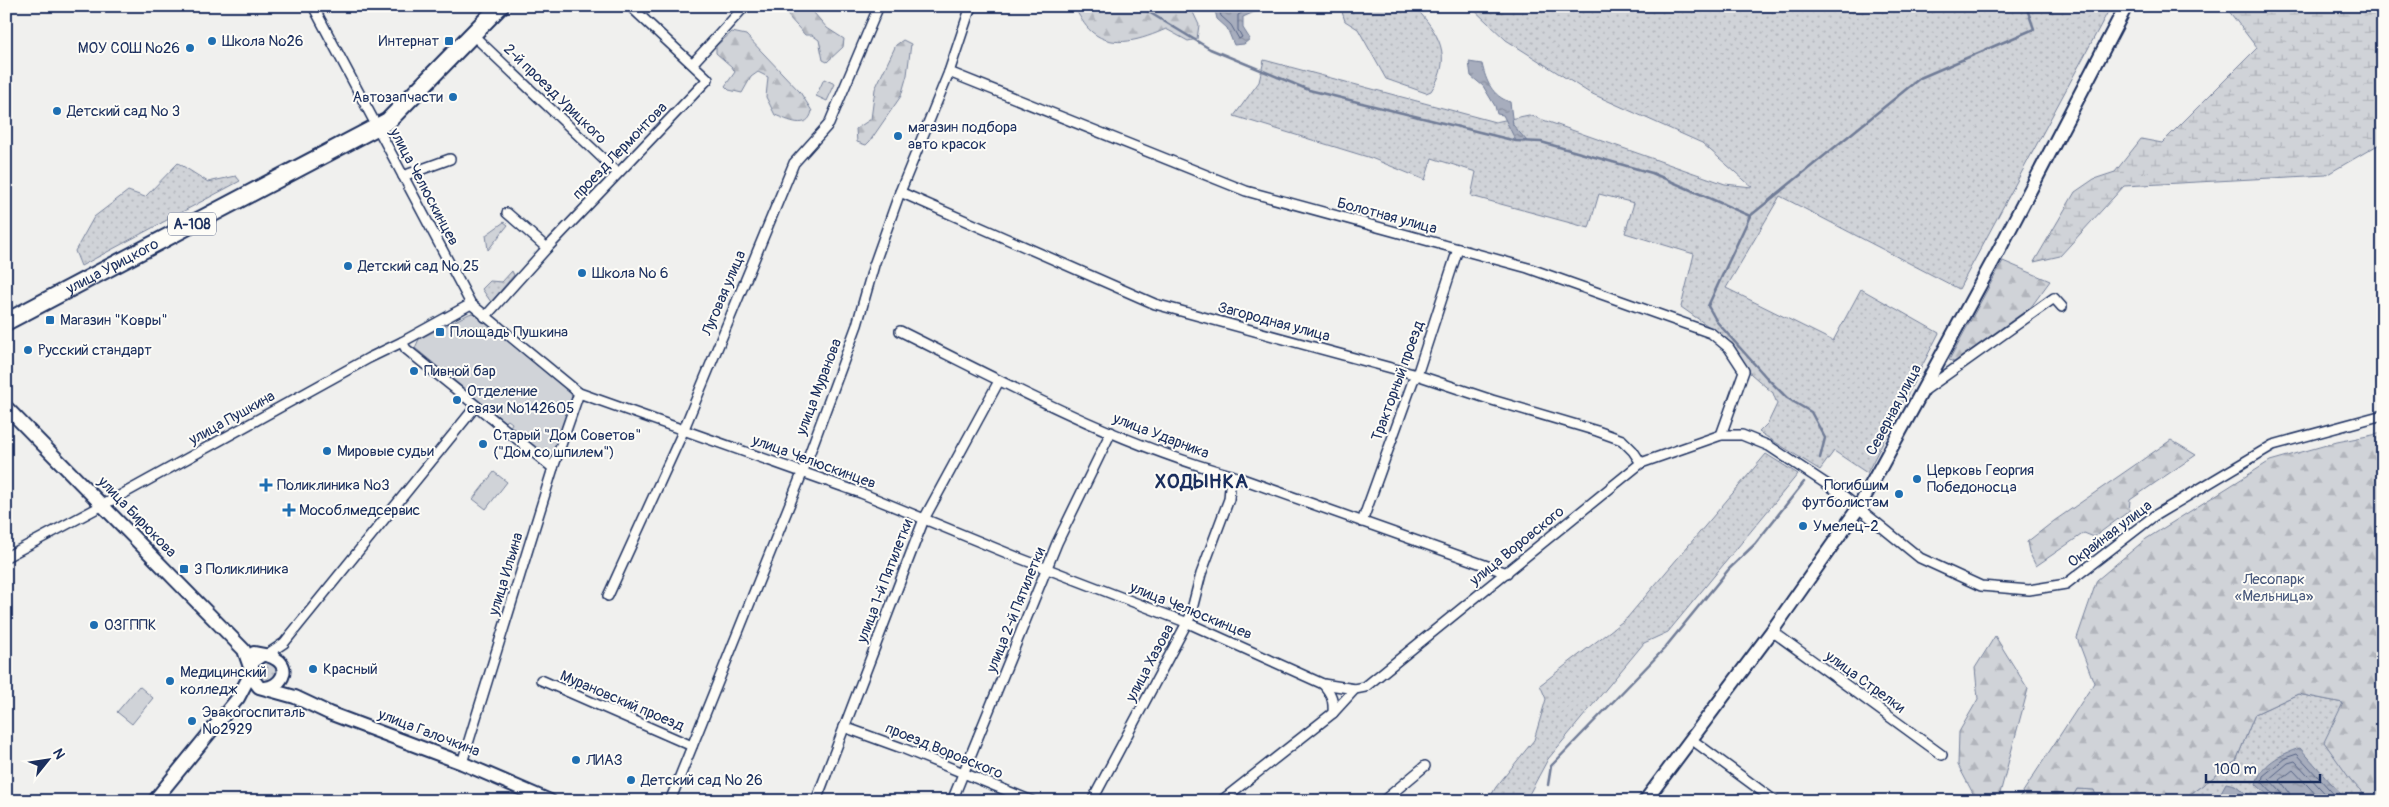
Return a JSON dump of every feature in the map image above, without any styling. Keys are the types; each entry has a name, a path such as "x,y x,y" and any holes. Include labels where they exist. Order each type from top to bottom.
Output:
{"highway":[{"name":"улица Урицкого","path":"376,126 383,113 417,82 488,6"},
{"name":"улица Урицкого","path":"6,322 388,121 500,6"}],"street":[{"name":"улица Челюскинцев","path":"313,6 471,304 579,393 803,471 1188,623 1323,684 1355,689"},
{"path":"630,6 692,63 745,6"},
{"name":"улица Муранова","path":"670,801 803,471 857,325 874,265 900,192 950,72 971,6"},
{"name":"Северная улица","path":"1645,801 1772,631 1859,507 1999,250 2126,6"},
{"name":"Луговая улица","path":"608,596 678,444 682,429 794,163 829,124 878,8"},
{"name":"2-й проезд Урицкого","path":"473,35 618,173"},
{"name":"проезд Лермонтова","path":"485,317 547,248 708,79 692,63"},
{"name":"Болотная улица","path":"950,72 1246,191 1528,268 1711,332 1728,348 1744,371 1721,435"},
{"path":"403,176 450,159"},
{"name":"Загородная улица","path":"900,192 1156,304 1417,375 1622,440 1641,463"},
{"path":"508,213 547,248"},
{"name":"Тракторный проезд","path":"1362,522 1413,381 1417,375 1458,249"},
{"path":"1921,393 2054,298 2062,307"},
{"name":"улица Пушкина","path":"6,557 471,304"},
{"name":"улица Ударника","path":"900,331 1111,432 1198,466 1231,475 1506,573"},
{"path":"402,342 406,349 553,468"},
{"name":"улица 1-й Пятилетки","path":"816,801 924,519 999,380"},
{"name":"улица Ильина","path":"462,763 553,468 579,393"},
{"path":"154,801 238,698 253,661 284,643 476,406"},
{"name":"улица Бирюкова","path":"6,407 244,650"},
{"name":"Окрайная улица","path":"1859,507 1920,558 1973,582 2003,588 2029,590 2047,588 2066,584 2154,516 2272,445 2383,415"},
{"name":"улица 2-й Пятилетки","path":"952,801 1057,544 1111,432"},
{"name":"улица Воровского","path":"1221,801 1333,712 1355,689 1365,687 1641,463 1721,435 1742,435 1769,446 1859,507"},
{"name":"улица Хазова","path":"1092,801 1188,623 1201,574 1229,500 1231,475"},
{"name":"улица Стрелки","path":"1772,631 1942,755"},
{"path":"238,698 262,688 278,684 284,643"},
{"path":"262,688 250,671 244,650 264,655 282,667 295,697"},
{"name":"Мурановский проезд","path":"541,680 692,746"},
{"path":"1323,684 1331,693 1334,704 1333,712"},
{"name":"улица Галочкина","path":"262,688 295,697 330,713 462,763 550,801"},
{"name":"проезд Воровского","path":"844,727 1032,801"},
{"path":"1692,739 1775,801"},
{"path":"1383,801 1425,766"},
{"path":"6,797 8,801"}],"green space":[{"path":"788,6 808,6 827,28 844,39 843,47 827,62 823,60 819,40 812,35 805,35 788,16"},
{"path":"1073,6 1190,6 1199,25 1197,39 1188,41 1166,29 1138,39 1119,42 1109,41 1092,32"},
{"path":"1340,6 1414,6 1436,36 1442,56 1442,67 1431,91 1426,93 1386,79 1358,29 1345,21"},
{"path":"1470,6 2111,6 1959,289 1780,196 1726,288 1833,341 1861,289 1939,333 1867,473 1834,451 1820,470 1759,432 1768,423 1777,404 1773,393 1751,374 1733,349 1711,328 1681,307 1694,254 1625,233 1634,203 1599,194 1589,228 1471,196 1476,172 1432,158 1425,180 1371,158 1234,116 1259,82 1264,60 1495,122 1529,115 1725,184 1752,187 1702,143 1588,92 1506,40"},
{"path":"2225,6 2383,6 2383,142 2326,175 2124,186 2060,256 2034,262 2075,192 2094,179 2115,172 2141,139 2162,143 2257,48"},
{"path":"732,32 746,35 800,92 812,111 806,121 797,122 775,115 766,97 768,77 758,72 751,77 742,93 729,90 725,86 735,72 716,53 716,46"},
{"path":"903,40 911,44 907,75 901,96 870,141 866,145 857,142 856,129 871,119 875,89 896,45"},
{"path":"824,79 835,84 827,101 816,96"},
{"path":"178,163 208,182 236,176 240,181 81,266 75,251 94,217 128,191 145,197"},
{"path":"504,222 508,225 488,250 486,235"},
{"path":"2003,261 2050,281 2031,307 1954,362 1949,360"},
{"path":"512,271 514,275 491,302 482,289 490,281 502,282"},
{"name":"Площадь Пушкина","path":"473,313 571,393 572,399 554,456 551,459 546,458 510,427 512,423 508,420 505,422 415,348 419,339"},
{"name":"Лесопарк «Мельница»","path":"2383,433 2383,801 2370,801 2350,779 2324,742 2343,703 2298,694 2255,714 2236,761 2182,800 2098,801 2094,790 2077,789 2070,801 2017,801 2094,683 2077,638 2097,580 2146,539 2270,461 2337,442"},
{"path":"2171,440 2196,455 2130,500 2129,511 2094,537 2084,533 2036,566 2029,552 2027,542 2054,521"},
{"path":"1766,454 1798,474 1668,632 1644,643 1548,759 1526,800 1489,799 1496,787 1534,740 1546,699 1540,685 1627,618"},
{"path":"494,472 507,482 486,509 473,499"},
{"path":"1995,636 2028,689 1998,801 1977,801 1958,765 1959,732 1978,699 1975,668"},
{"path":"269,660 277,667 278,675 266,683 257,678 255,668 262,661"},
{"path":"139,686 153,698 132,724 117,712"},
{"path":"2298,694 2343,703 2350,779 2371,801 2173,801 2182,800 2236,761 2255,714"},
{"path":"2077,789 2095,790 2098,801 2070,801"}],"water":[{"path":"1214,6 1260,6 1261,9 1243,17 1243,28 1250,39 1244,44 1234,45 1227,28 1217,19"},
{"path":"1469,62 1482,64 1494,92 1510,102 1513,125 1527,141 1516,141 1503,115 1497,114 1495,106 1483,86 1471,76"},
{"path":"2300,748 2347,801 2274,801 2256,784 2267,765 2286,753"},
{"path":"2226,783 2235,785 2255,801 2212,801 2220,794"}],"waterway":[{"path":"1148,6 1147,11 1210,49 1309,90 1516,141 1541,142 1652,173 1750,216 1708,306 1717,322 1766,377 1787,398 1811,412 1825,438 1820,458"},
{"path":"1750,216 1920,78 2034,29 2026,6"},
{"path":"1548,785 1551,766 1663,650 1729,569 1755,544 1804,482"}],"place":[{"name":"Школа №26","path":"212,41"},
{"name":"Интернат","path":"449,41"},
{"name":"МОУ СОШ №26","path":"190,48"},
{"name":"Автозапчасти","path":"453,97"},
{"name":"Детский сад № 3","path":"57,111"},
{"name":"магазин подбора авто красок","path":"898,136"},
{"name":"Детский сад № 25","path":"348,266"},
{"name":"Школа № 6","path":"582,273"},
{"name":"Магазин \"Ковры\"","path":"50,320"},
{"name":"Площадь Пушкина","path":"440,332"},
{"name":"Русский стандарт","path":"28,350"},
{"name":"Пивной бар","path":"414,371"},
{"name":"Отделение связи №142605","path":"457,400"},
{"name":"Старый \"Дом Советов\" (\"Дом со шпилем\")","path":"483,444"},
{"name":"Мировые судьи","path":"327,451"},
{"name":"Церковь Георгия Победоносца","path":"1917,479"},
{"name":"Поликлиника №3","path":"266,485"},
{"name":"Погибшим футболистам","path":"1899,494"},
{"name":"Мособлмедсервис","path":"289,510"},
{"name":"Умелец-2","path":"1803,526"},
{"name":"3 Поликлиника","path":"184,569"},
{"name":"ОЗГППК","path":"94,625"},
{"name":"Красный","path":"313,669"},
{"name":"Медицинский колледж","path":"170,681"},
{"name":"Эвакогоспиталь №2929","path":"192,721"},
{"name":"ЛИАЗ","path":"576,760"},
{"name":"Детский сад № 26","path":"631,780"}],"district":[{"name":"ХОДЫНКА","path":"1202,481"}]}
